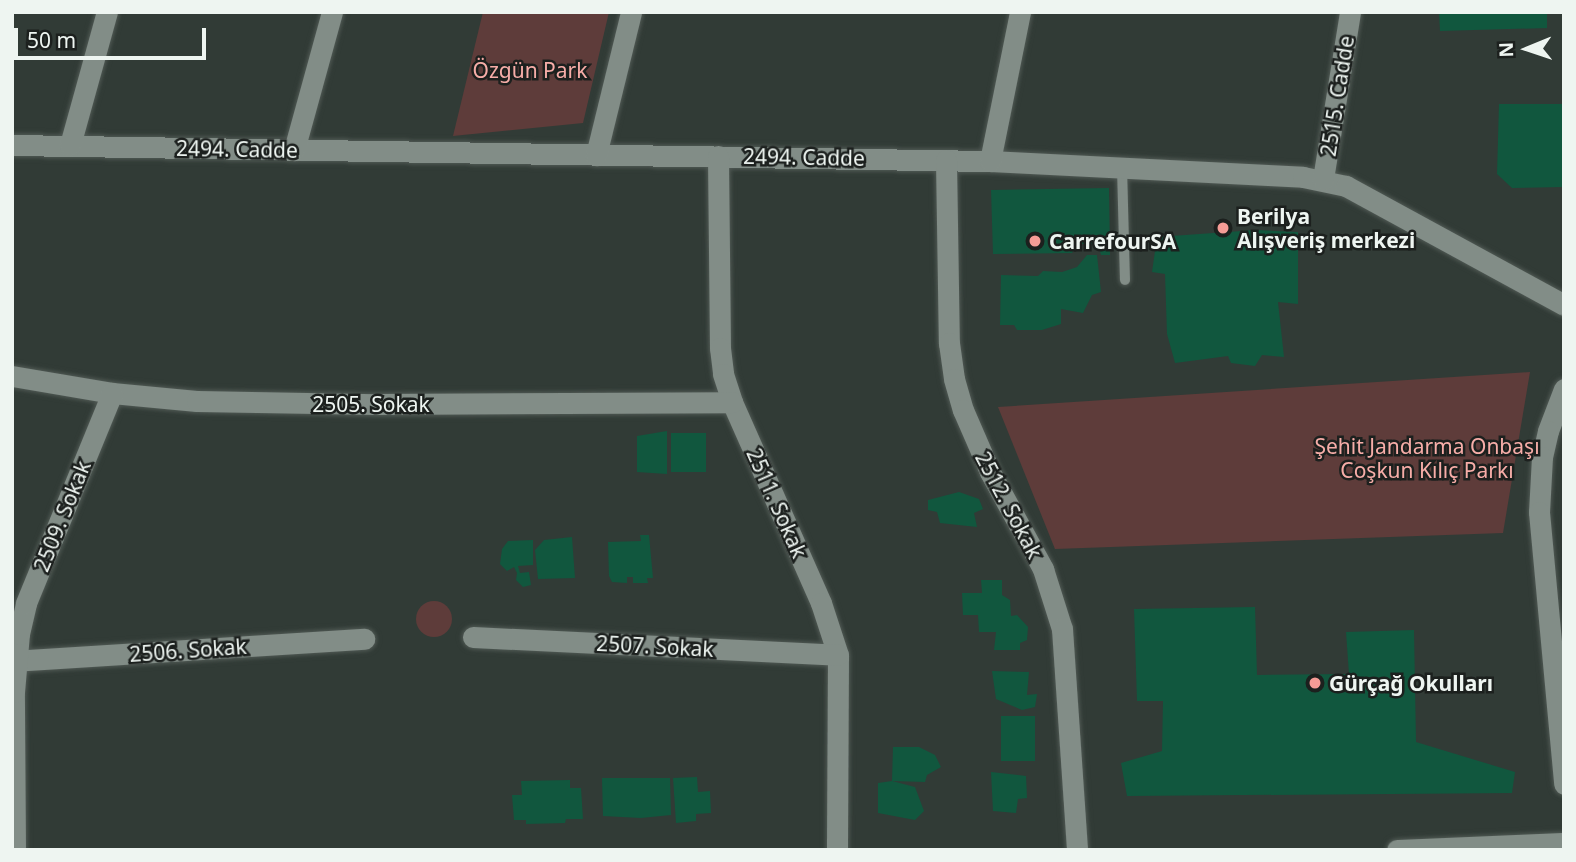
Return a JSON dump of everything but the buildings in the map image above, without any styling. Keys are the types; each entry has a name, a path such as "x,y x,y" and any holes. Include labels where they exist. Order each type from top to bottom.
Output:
{"street":[{"path":"71,145 107,12"},
{"path":"294,150 332,12"},
{"path":"596,155 631,12"},
{"path":"990,161 1020,12"},
{"name":"2515. Cadde","path":"1323,179 1350,12"},
{"name":"2494. Cadde","path":"12,145 990,161 1323,179 1366,196 1564,306"},
{"name":"2511. Sokak","path":"718,156 720,348 723,374 732,402 821,603 838,655 837,850"},
{"name":"2512. Sokak","path":"946,160 949,343 954,379 963,410 990,472 1043,569 1062,629 1077,850"},
{"name":"2505. Sokak","path":"12,376 112,393 197,401 362,404 732,402"},
{"path":"1564,389 1542,457 1539,502 1564,784"},
{"name":"2509. Sokak","path":"15,850 14,661 26,603 112,393"},
{"name":"2507. Sokak","path":"473,637 838,655"},
{"name":"2506. Sokak","path":"14,661 364,639"},
{"path":"1397,850 1564,843"}],"lane":[{"path":"1122,167 1125,280"}],"green space":[{"name":"Özgün Park","path":"483,12 609,12 583,123 453,136"},
{"name":"Şehit Jandarma Onbaşı Coşkun Kılıç Parkı","path":"1530,372 1503,533 1055,549 998,407"},
{"path":"434,601 447,606 452,619 447,632 434,637 421,632 416,619 421,606"}],"place":[{"name":"Berilya Alışveriş merkezi","path":"1223,228"},
{"name":"CarrefourSA","path":"1035,241"},
{"name":"Gürçağ Okulları","path":"1315,683"}]}
